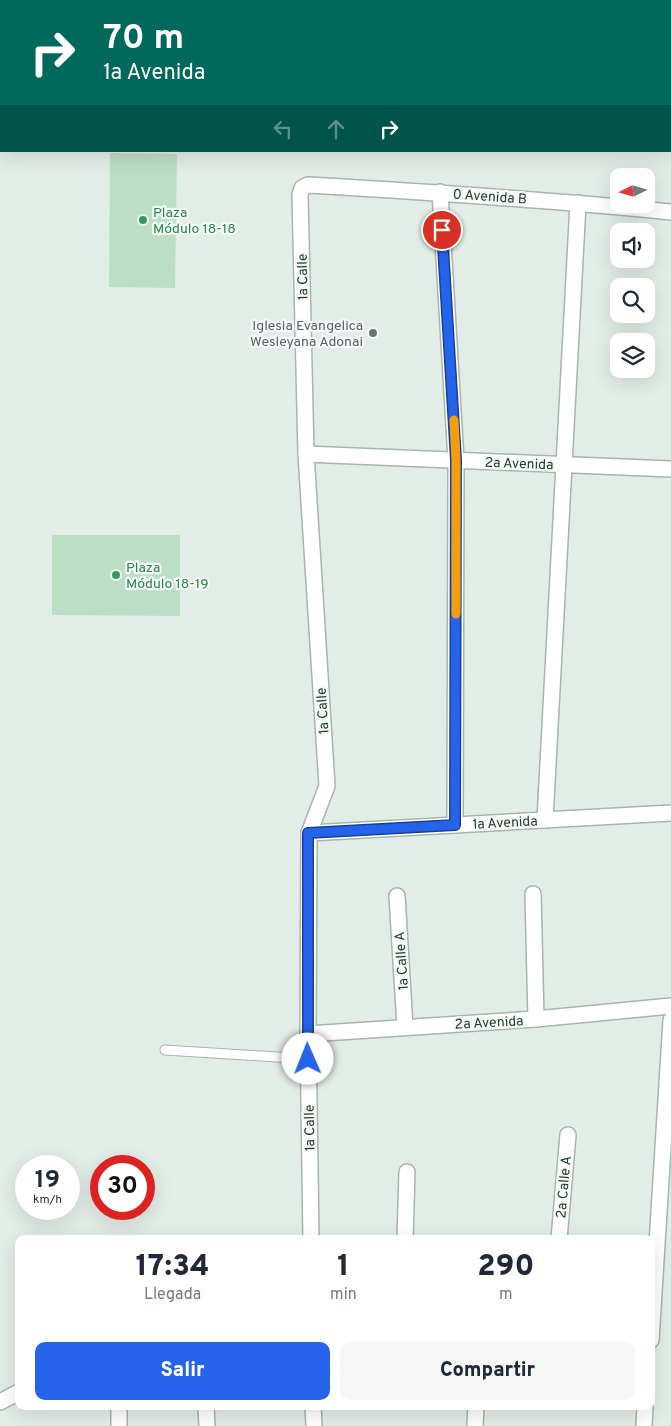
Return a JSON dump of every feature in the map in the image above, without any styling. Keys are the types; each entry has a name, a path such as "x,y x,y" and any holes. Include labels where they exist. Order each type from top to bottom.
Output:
{"street":[{"name":"0 Avenida B","path":"308,185 578,202 671,212"},
{"name":"1a Calle","path":"308,185 302,188 300,194 306,454 327,786 308,833 308,1059 311,1235"},
{"path":"440,192 456,460 455,825"},
{"path":"545,820 578,202"},
{"name":"2a Avenida","path":"306,454 671,469"},
{"name":"1a Avenida","path":"308,833 671,813"},
{"path":"533,894 536,1020"},
{"name":"1a Calle A","path":"397,896 405,1027"},
{"name":"2a Avenida","path":"308,1034 536,1020 671,1006"},
{"path":"655,1318 664,1269 671,1020"},
{"name":"2a Calle A","path":"559,1235 568,1135"},
{"path":"405,1235 406,1172"},
{"path":"0,1402 15,1394"},
{"path":"119,1410 119,1426"},
{"path":"206,1410 207,1426"},
{"path":"314,1410 314,1426"},
{"path":"476,1410 476,1426"},
{"path":"644,1426 646,1410"}],"lane":[{"path":"165,1050 308,1059"}],"green space":[{"name":"Plaza Módulo 18-18","path":"110,153 177,154 175,288 109,287"},
{"name":"Plaza Módulo 18-19","path":"52,535 180,535 180,616 52,615"}],"slow traffic":[{"path":"454,420 456,460 456,614"}],"place":[{"name":"Plaza Módulo 18-18","path":"143,220"},
{"name":"Iglesia Evangelica Wesleyana Adonai","path":"373,333"},
{"name":"Plaza Módulo 18-19","path":"116,575"}],"route":[{"path":"308,1059 308,833 455,825 456,460 442,230"}]}
